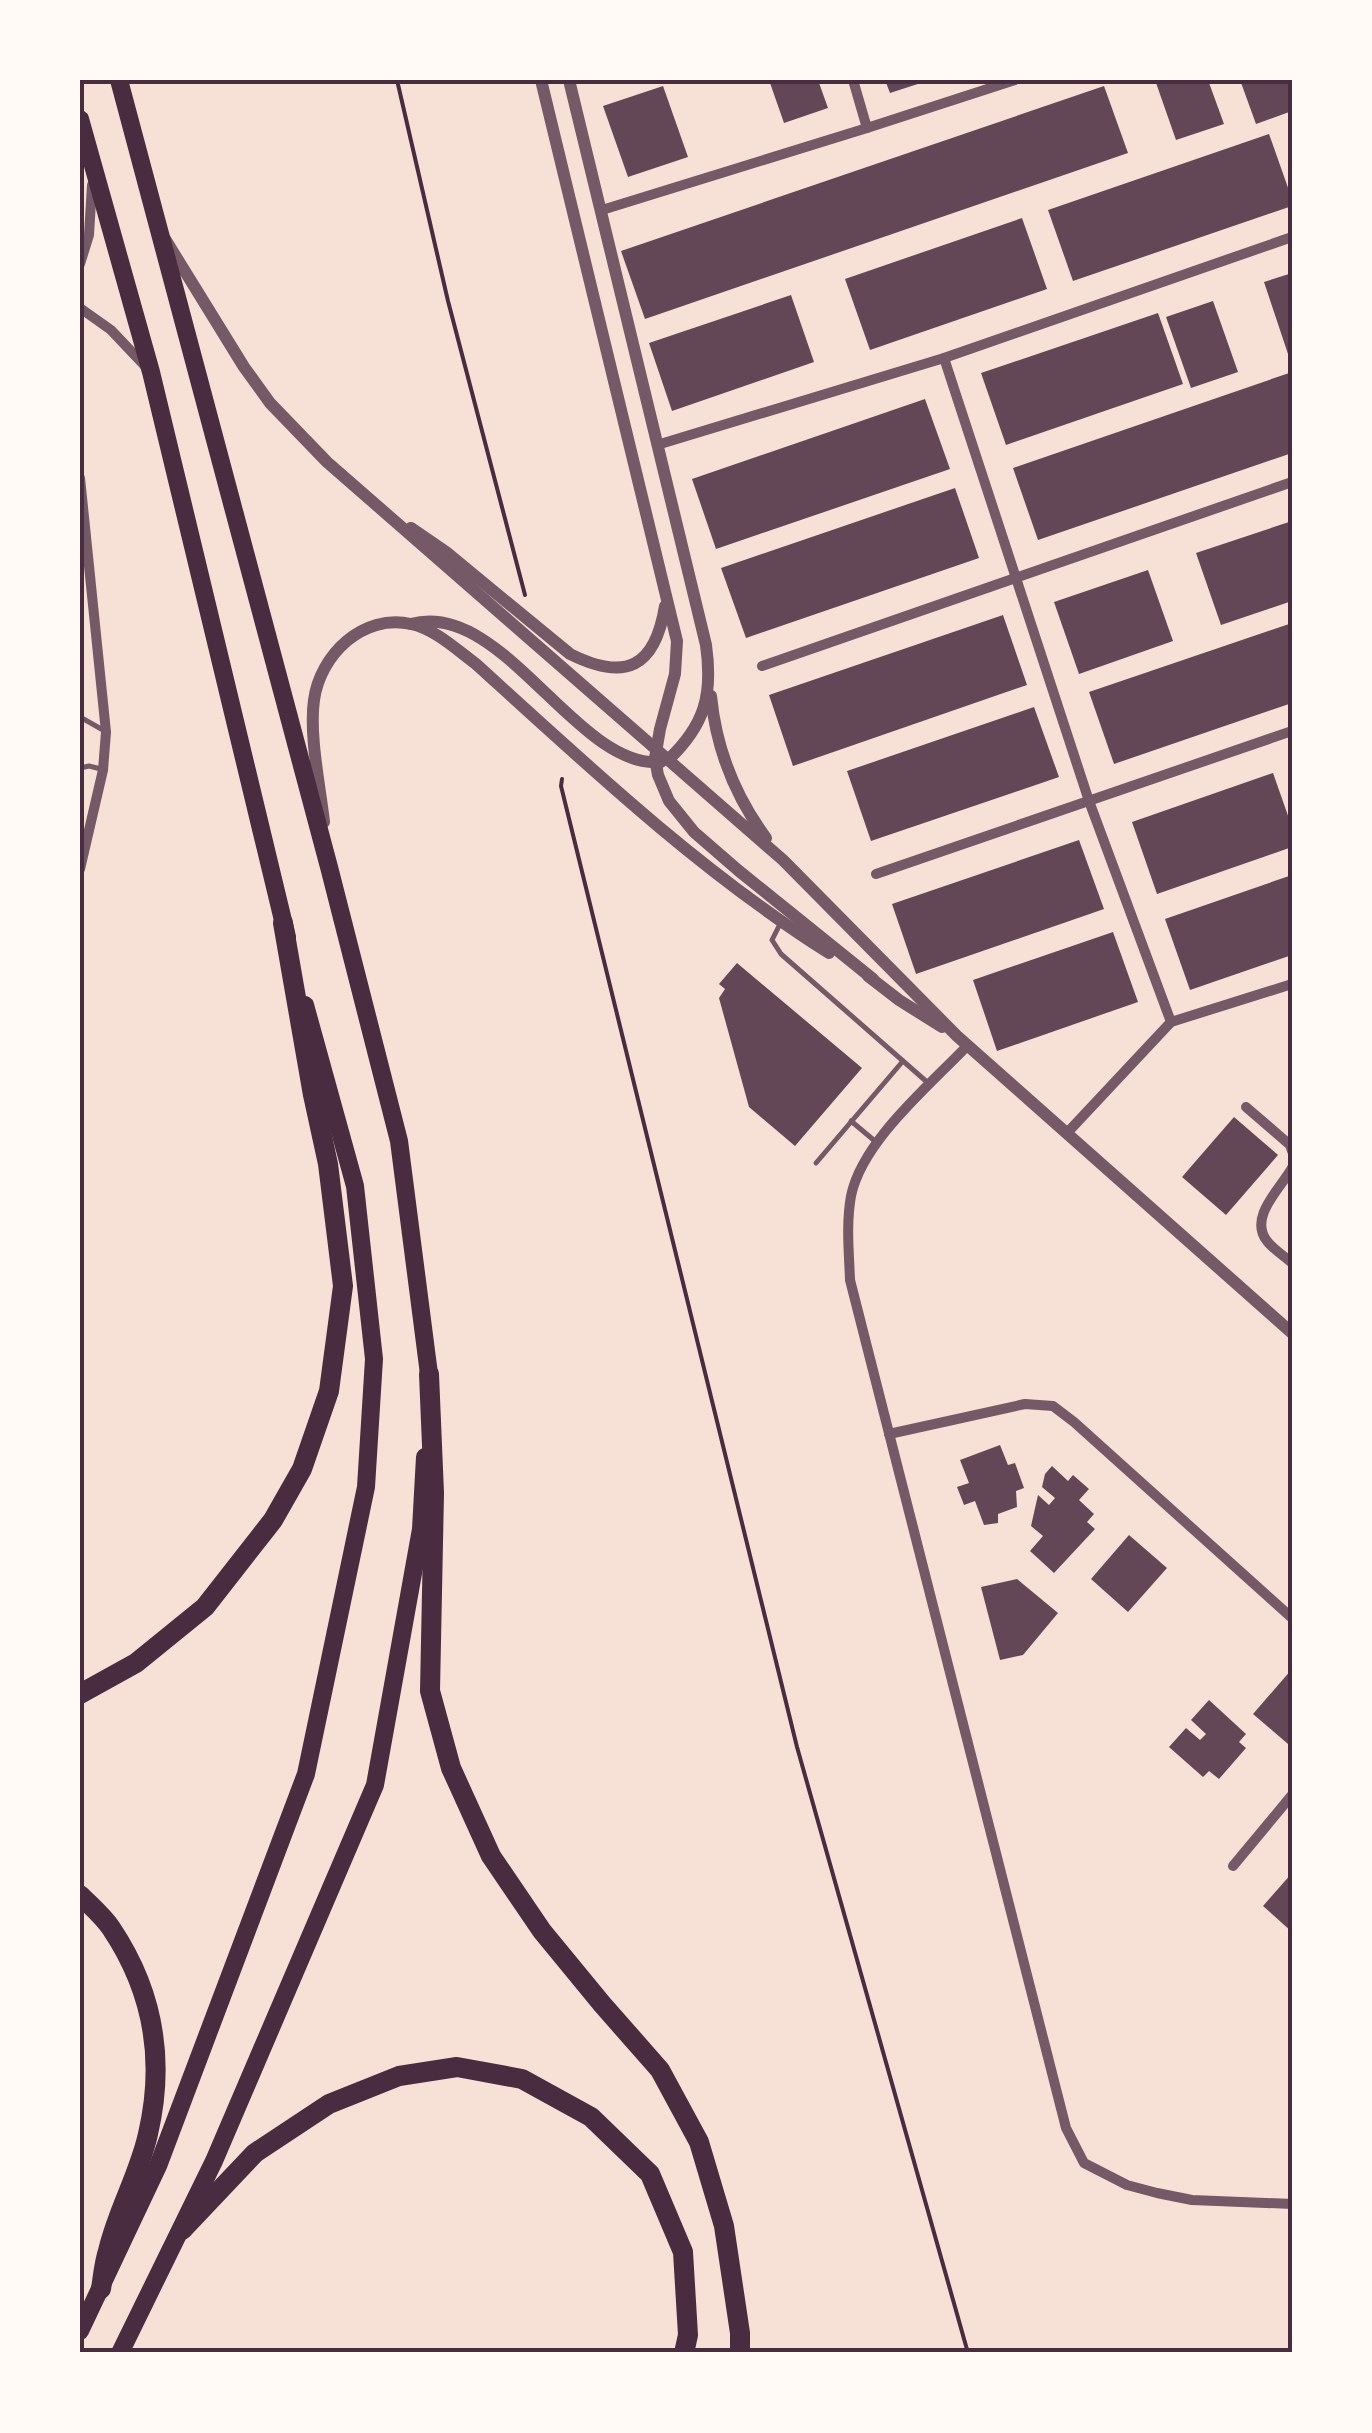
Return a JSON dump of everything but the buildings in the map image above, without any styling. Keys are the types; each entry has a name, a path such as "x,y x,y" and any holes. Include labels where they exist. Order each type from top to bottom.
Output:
{"highway":[{"path":"80,1694 136,1663 205,1606 273,1520 302,1469 329,1391 343,1286 328,1164 283,923"},
{"path":"429,1374 434,1493 430,1691 450,1768 491,1856 542,1931 660,2070 699,2142 724,2226 740,2353"},
{"path":"80,1894 110,1926 131,1964 149,2008 156,2047 148,2136 108,2250 101,2289"},
{"path":"182,2230 255,2153 329,2104 399,2076 457,2067 522,2079 591,2117 650,2174 684,2252 688,2335 684,2353"}],"main road":[{"path":"119,80 399,1141 429,1374 421,1529 375,1785 214,2161 120,2353"},
{"path":"80,119 151,372 283,923 355,1186 374,1359 366,1487 306,1774 173,2130 80,2331"}],"street":[{"path":"540,80 676,641 676,674 660,757 668,801 694,832 739,872 873,979 962,1040"},
{"path":"569,80 706,645 720,747 731,778 783,860"},
{"path":"853,80 867,128"},
{"path":"602,210 1015,80"},
{"path":"80,264 89,235 93,169"},
{"path":"159,228 244,368 270,403 327,462 660,757 783,860 962,1040 1292,1333"},
{"path":"657,444 944,358 1292,238"},
{"path":"80,308 110,330 151,372"},
{"path":"944,358 1089,801 1171,1022"},
{"path":"80,481 106,732 103,770 80,869"},
{"path":"762,666 1292,482"},
{"path":"391,519 428,538 570,654 593,666 616,669 635,664 652,649 666,606 664,583"},
{"path":"329,867 313,704 317,681 338,650 370,626 428,619 468,632 525,673 596,737 625,755 660,757 687,741 704,710 709,684"},
{"path":"411,624 447,642 476,664 648,817 782,922 873,979"},
{"path":"876,874 1292,731"},
{"path":"1068,1132 1171,1022 1292,984"},
{"path":"962,1040 930,1085 876,1142 861,1166 852,1192 848,1225 850,1280 1066,2128 1084,2163 1127,2184 1192,2200 1292,2204"},
{"path":"1246,1107 1292,1151"},
{"path":"1292,1168 1265,1208 1261,1223 1265,1240 1292,1263"},
{"path":"889,1434 1025,1404 1053,1406 1292,1618"},
{"path":"1233,1866 1292,1794"}],"lane":[{"path":"80,717 106,732"},
{"path":"80,768 103,770"},
{"path":"782,922 772,940 775,948 930,1085"},
{"path":"816,1163 903,1061"},
{"path":"852,1121 876,1142"}],"path":[{"path":"397,80 448,300 526,602"},
{"path":"562,779 560,786 797,1748 968,2353"}]}
